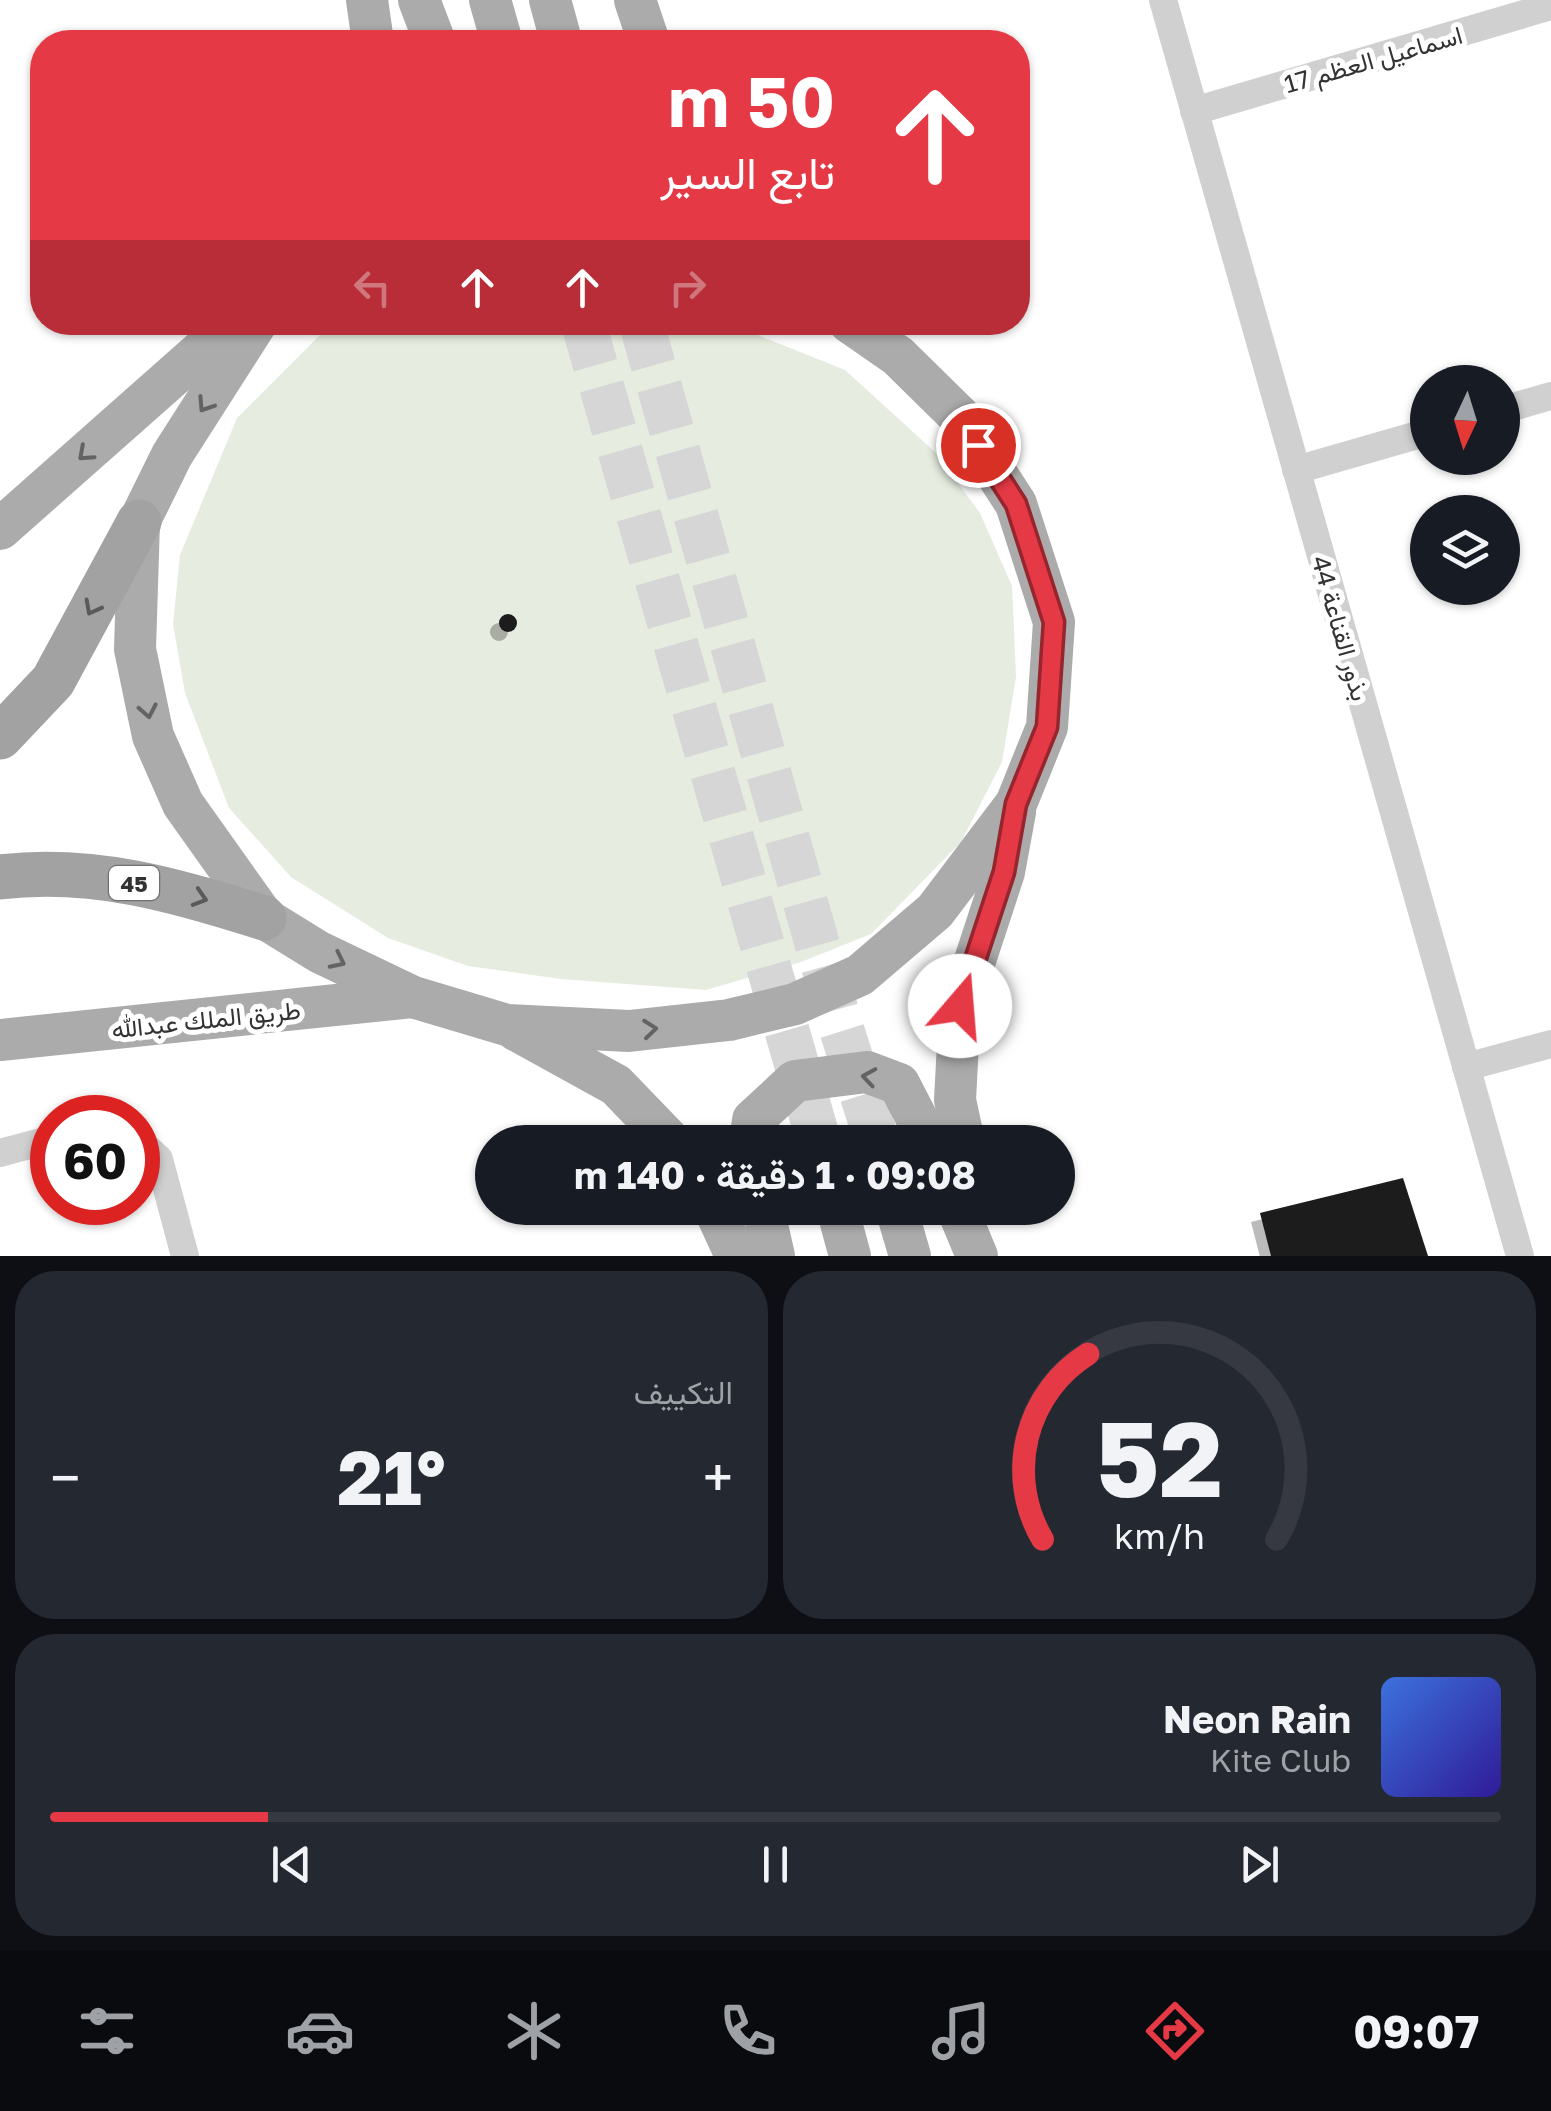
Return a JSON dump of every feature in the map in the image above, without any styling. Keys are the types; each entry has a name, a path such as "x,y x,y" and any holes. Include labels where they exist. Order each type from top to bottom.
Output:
{"highway":[{"path":"0,737 53,681 139,522"},
{"name":"45","path":"0,877 45,872 162,886 264,918"}],"main road":[{"path":"367,0 372,30"},
{"path":"419,0 430,30"},
{"path":"490,0 499,30"},
{"path":"609,0 613,30"},
{"path":"636,0 645,30"},
{"path":"0,530 220,335"},
{"path":"249,335 172,455 139,522 136,649 153,736 183,804 264,918 319,952 413,997 507,1025 616,1084 654,1125"},
{"path":"868,335 898,356 959,416 1016,504 1054,622 1047,727 1016,804 1004,872 960,1006 955,1100 960,1125"},
{"path":"507,1025 630,1032 728,1020 795,1004 860,975 935,911 1016,804"},
{"name":"طريق الملك عبدالله","path":"0,1040 413,997"},
{"path":"752,1125 752,1120 796,1081 867,1072 899,1084 920,1125"},
{"path":"722,1225 736,1256"},
{"path":"766,1225 774,1256"},
{"path":"842,1225 850,1256"},
{"path":"901,1225 910,1256"},
{"path":"963,1225 977,1256"},
{"path":"983,1225 990,1256"}],"street":[{"name":"بذور القناعة 44","path":"1162,0 1520,1256"},
{"name":"اسماعيل العظم 17","path":"1194,111 1551,6"},
{"path":"1520,405 1551,396"},
{"path":"1296,470 1410,437"},
{"path":"1466,1067 1551,1044"},
{"path":"0,1154 30,1145"},
{"path":"160,1163 185,1256"}],"shaded area":[{"path":"320,335 758,335 845,370 935,452 980,513 1012,586 1016,677 1002,762 961,842 871,934 801,962 706,990 561,979 468,966 388,938 291,877 229,808 185,693 173,624 180,555 237,418"}],"building":[{"path":"508,614 517,623 508,632 499,623"},
{"path":"1403,1178 1428,1256 1271,1256 1260,1213"}],"tunnel":[{"path":"587,335 814,1125"},
{"path":"645,335 872,1125"}],"route":[{"path":"960,1006 1004,872 1016,804 1047,727 1054,622 1016,504 978,445"}]}
